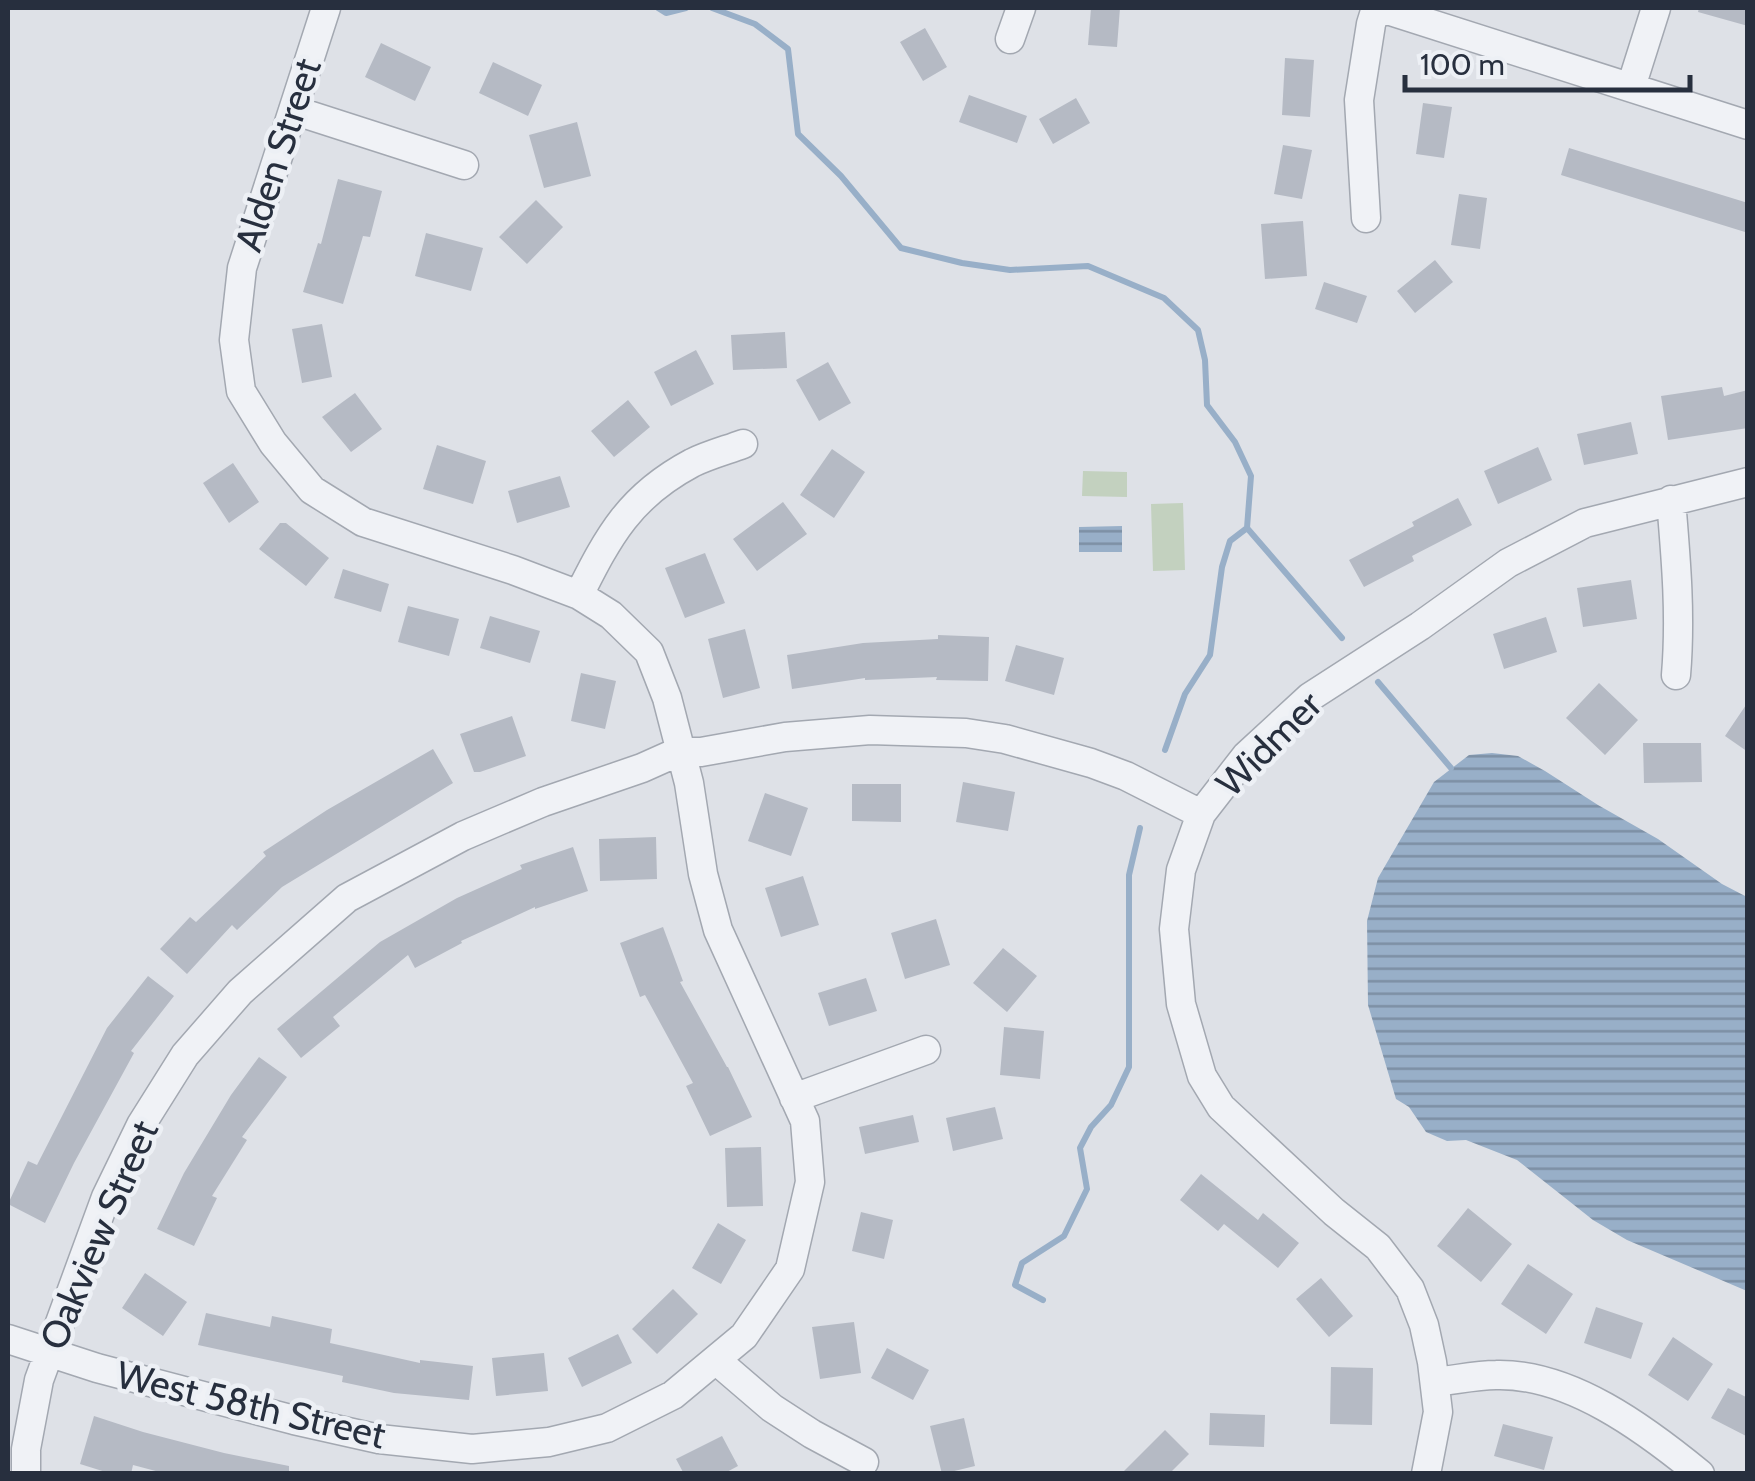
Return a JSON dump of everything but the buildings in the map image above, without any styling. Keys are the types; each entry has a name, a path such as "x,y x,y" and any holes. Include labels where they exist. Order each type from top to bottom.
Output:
{"street":[{"name":"Alden Street","path":"326,8 242,268 234,340 241,391 273,443 312,490 363,522 514,570 578,596 611,615 649,652 667,698 680,751"},
{"path":"1010,39 1021,8"},
{"path":"1366,218 1359,100 1370,24 1379,8 1748,125"},
{"path":"1631,87 1656,8"},
{"path":"293,110 464,165"},
{"path":"578,596 605,542 628,512 662,482 695,461 743,444"},
{"name":"Widmer","path":"1426,1474 1438,1412 1424,1325 1410,1288 1378,1247 1334,1212 1221,1106 1202,1076 1181,1004 1174,929 1181,870 1200,814 1246,756 1310,698 1508,563 1585,523 1748,482"},
{"path":"1671,500 1680,635 1676,676"},
{"name":"Oakview Street","path":"26,1474 26,1449 39,1380 106,1198 142,1124 185,1054 240,992 347,898 463,836 680,751 701,752 786,737 870,730 966,733 1006,739 1126,776 1200,814"},
{"name":"West 58th Street","path":"8,1339 97,1368 311,1424 379,1439 472,1450 549,1442 608,1428 672,1395 744,1336 790,1270 810,1182 805,1121 718,930 703,874 680,751"},
{"path":"794,1098 926,1050"},
{"path":"716,1360 772,1408 864,1462"},
{"path":"1435,1382 1497,1374 1541,1380 1588,1398 1670,1450 1700,1474"}],"green space":[{"path":"1083,471 1127,472 1127,497 1082,496"},
{"path":"1183,503 1185,570 1153,571 1151,504"}],"water":[{"path":"1122,526 1122,552 1079,552 1079,527"},
{"path":"1469,755 1518,756 1545,771 1747,897 1747,1291 1627,1240 1593,1220 1517,1160 1466,1140 1447,1141 1426,1132 1409,1107 1396,1099 1368,1005 1367,921 1378,878 1434,782"}],"waterway":[{"path":"658,8 666,13 686,8"},
{"path":"712,8 755,24 788,49 798,134 841,176 901,248 1010,270 1088,266 1164,298 1198,330 1205,360 1207,405 1235,442 1251,476 1247,528 1342,638"},
{"path":"1165,750 1185,694 1210,655 1222,567 1230,541 1247,528"},
{"path":"1378,682 1451,768"},
{"path":"1043,1300 1015,1285 1022,1263 1064,1236 1087,1189 1080,1148 1091,1127 1111,1105 1129,1067 1129,875 1140,828"}]}
